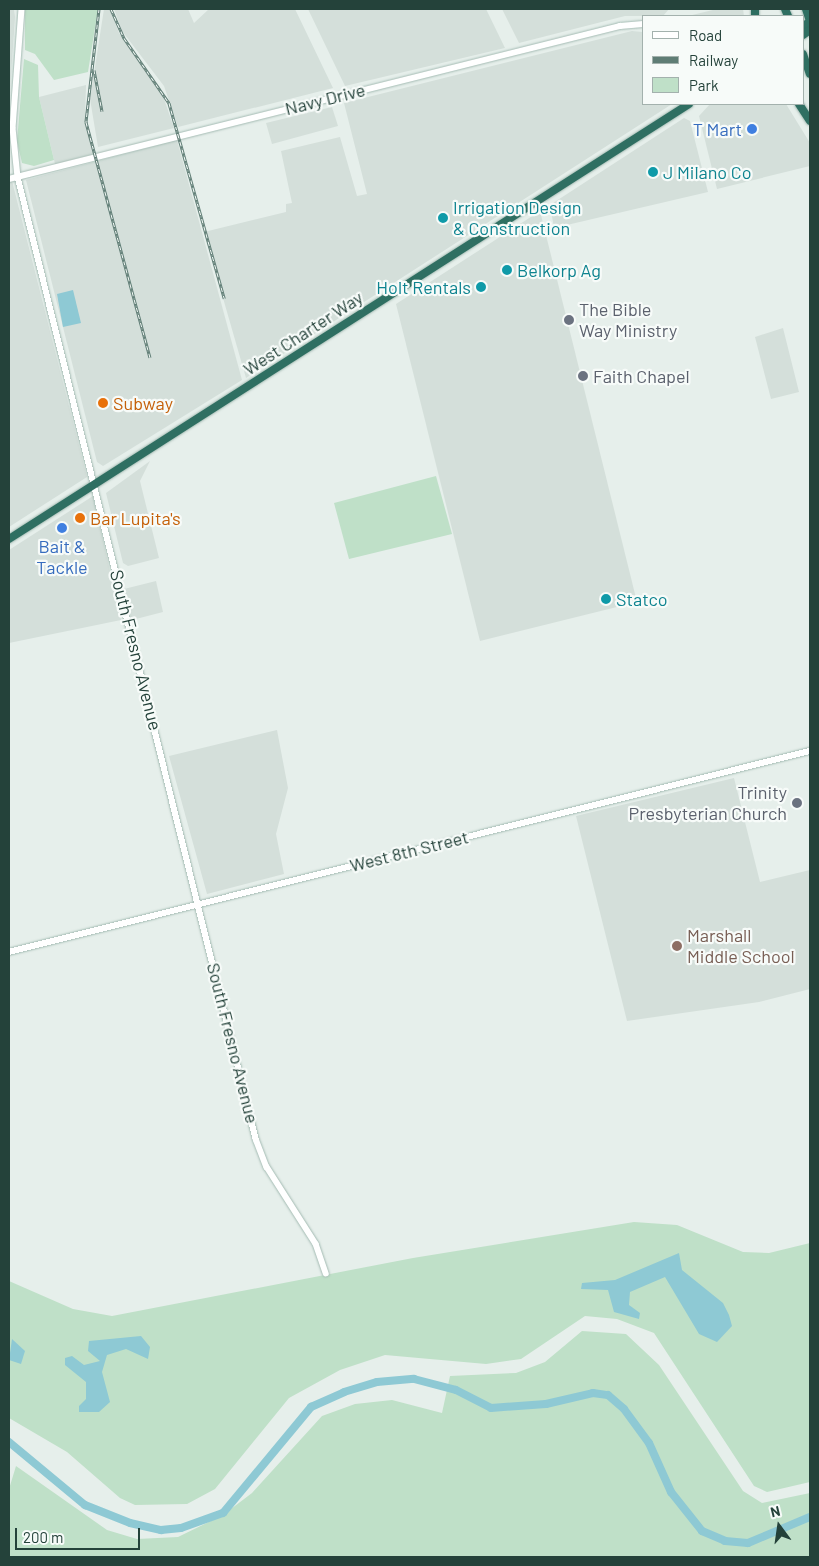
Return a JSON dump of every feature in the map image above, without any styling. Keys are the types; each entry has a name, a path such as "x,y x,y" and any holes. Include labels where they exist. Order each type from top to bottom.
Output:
{"highway":[{"path":"806,9 810,21"},
{"path":"804,57 810,74"},
{"name":"West Charter Way","path":"9,539 687,105"},
{"path":"800,105 810,121"}],"street":[{"name":"South Fresno Avenue","path":"22,9 13,128 18,176 259,1149 311,1235 326,1273"},
{"name":"Navy Drive","path":"9,179 620,26 642,24"},
{"name":"West 8th Street","path":"9,952 810,751"}],"shaded area":[{"path":"9,9 14,9 15,17 9,106"},
{"path":"104,9 110,9 119,33 160,87 174,128 98,147 90,99"},
{"path":"114,9 188,9 194,23 209,9 295,9 333,88 178,127 164,86 122,31"},
{"path":"308,9 486,9 505,48 345,86"},
{"path":"502,9 669,9 664,15 625,16 519,43"},
{"path":"717,9 743,9 744,15 692,15"},
{"path":"632,31 642,32 642,105 670,105 246,378 204,232 286,212 286,204 292,203 281,151 340,137 357,196 367,194 344,103"},
{"path":"86,85 85,122 94,154 55,164 39,97"},
{"path":"709,105 787,105 810,143 810,166 717,189 699,116"},
{"path":"332,107 338,126 272,144 266,123"},
{"path":"684,118 690,121 708,192 554,228 550,205"},
{"path":"177,140 242,380 103,466 97,462 26,180"},
{"path":"12,181 87,477 9,527 9,182"},
{"path":"540,211 637,602 480,641 396,304"},
{"path":"783,328 799,392 771,399 755,337"},
{"path":"150,461 140,481 159,558 128,566 123,563 106,493"},
{"path":"93,496 121,620 9,643 9,550"},
{"path":"156,581 163,612 132,620 124,589"},
{"path":"277,730 288,788 276,834 284,874 207,894 169,756"},
{"name":"Marshall Middle School","path":"734,778 760,882 810,870 810,989 759,1002 627,1021 576,816"}],"green space":[{"path":"25,9 98,9 88,72 54,80 35,54 25,50"},
{"path":"24,59 38,65 39,97 54,160 34,166 22,163 17,141"},
{"path":"436,476 452,534 349,559 334,503"},
{"path":"634,1222 677,1225 743,1252 769,1253 810,1243 810,1482 767,1492 754,1486 654,1333 617,1319 585,1316 521,1359 486,1364 385,1355 340,1370 289,1398 215,1489 187,1504 135,1505 120,1498 67,1452 9,1418 9,1281 73,1309 112,1316 413,1258"},
{"path":"582,1331 626,1334 659,1365 743,1491 762,1503 810,1493 810,1557 9,1557 9,1489 16,1466 107,1530 137,1539 178,1537 223,1515 252,1493 322,1416 355,1404 392,1400 442,1413 450,1376 516,1373 545,1362"}],"water":[{"path":"73,290 81,323 63,327 57,294"},
{"path":"679,1253 682,1270 723,1303 729,1315 732,1326 717,1342 699,1334 665,1277 630,1292 629,1305 640,1313 639,1319 614,1312 608,1290 581,1289 582,1283 615,1280"},
{"path":"141,1336 150,1347 148,1359 126,1349 107,1355 102,1372 110,1402 99,1412 79,1412 79,1406 86,1399 86,1382 65,1365 65,1358 72,1356 84,1365 100,1361 88,1351 89,1341"},
{"path":"12,1339 25,1351 21,1364 9,1360"}],"waterway":[{"path":"9,1442 85,1505 130,1523 161,1530 181,1528 223,1513 311,1407 344,1392 377,1382 414,1379 456,1390 491,1408 546,1404 593,1393 608,1395 624,1409 649,1443 671,1492 702,1531 725,1541 748,1543 810,1517"}],"railway":[{"path":"99,9 86,122 150,357"},
{"path":"111,9 124,38 169,103 224,298"},
{"path":"94,70 102,111"}],"place":[{"name":"T Mart","path":"752,129"},
{"name":"J Milano Co","path":"653,172"},
{"name":"Irrigation Design & Construction","path":"443,218"},
{"name":"Belkorp Ag","path":"507,270"},
{"name":"Holt Rentals","path":"481,287"},
{"name":"The Bible Way Ministry","path":"569,320"},
{"name":"Faith Chapel","path":"583,376"},
{"name":"Subway","path":"103,403"},
{"name":"Bar Lupita's","path":"80,518"},
{"name":"Bait & Tackle","path":"62,528"},
{"name":"Statco","path":"606,599"},
{"name":"Trinity Presbyterian Church","path":"797,803"},
{"name":"Marshall Middle School","path":"677,946"}]}
